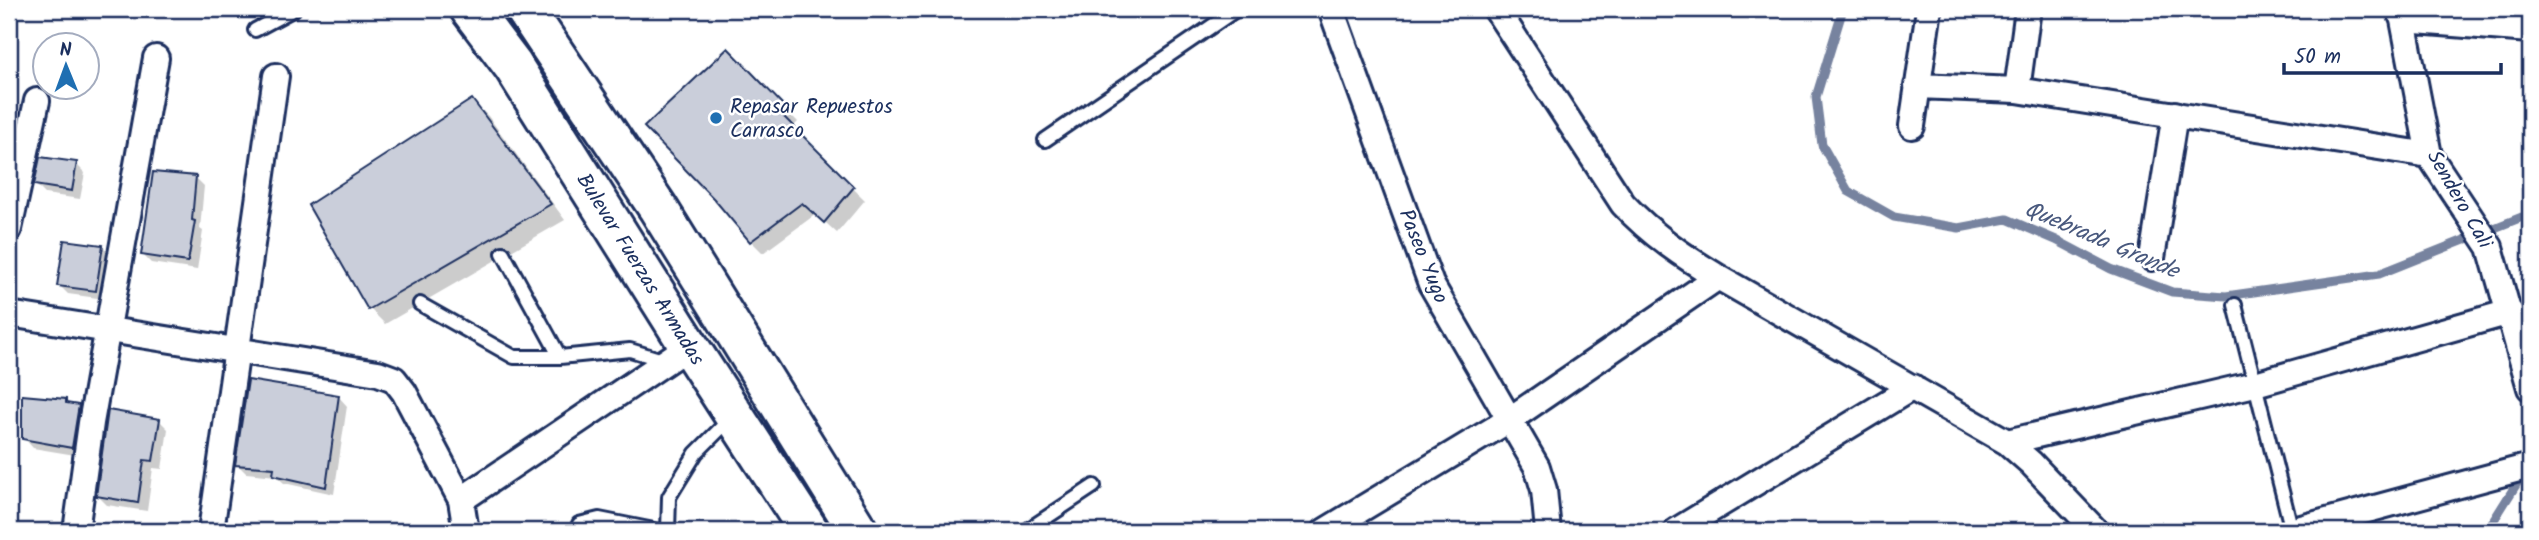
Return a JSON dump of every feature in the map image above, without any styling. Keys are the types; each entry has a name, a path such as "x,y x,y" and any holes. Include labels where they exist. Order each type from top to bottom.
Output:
{"highway":[{"name":"Bulevar Fuerzas Armadas","path":"470,9 513,66 678,354 734,415 809,531"},
{"path":"525,9 658,208 858,531"}],"street":[{"name":"Paseo Yugo","path":"1331,9 1431,284 1537,467 1544,490 1548,531"},
{"path":"1496,9 1623,204 1645,228 1718,277 2007,442 2031,463 2096,531"},
{"path":"1912,126 1929,9"},
{"path":"2017,90 2028,9"},
{"path":"2401,15 2530,30"},
{"name":"Sendero Cali","path":"2401,15 2429,155 2468,210 2490,247 2530,388"},
{"path":"76,531 107,328 156,58"},
{"path":"211,531 276,76"},
{"path":"1917,86 2017,90 2429,155"},
{"path":"9,229 37,102"},
{"path":"2151,258 2175,114"},
{"path":"1325,531 1508,420 1718,277"},
{"path":"2007,442 2255,384 2510,312"},
{"path":"9,314 378,373 394,379 404,392 461,500 466,531"},
{"path":"461,500 678,354"},
{"path":"1676,531 1913,387"},
{"path":"2291,531 2530,466"}],"lane":[{"path":"255,30 294,9"},
{"path":"1045,140 1237,9"},
{"path":"503,253 560,357"},
{"path":"419,304 514,357 560,357 630,350 678,354"},
{"path":"2235,305 2291,531"},
{"path":"668,531 669,497 696,453 734,415"},
{"path":"1026,531 1094,486"},
{"path":"576,531 579,524 598,519 659,531"}],"path":[{"path":"895,531 905,525 909,531"}],"building":[{"path":"728,48 787,109 782,115 854,187 824,223 802,203 750,242 714,199 644,127"},
{"path":"472,99 551,204 368,310 308,205"},
{"path":"40,157 77,162 72,191 34,185"},
{"path":"153,172 196,176 192,220 195,221 188,262 141,255"},
{"path":"64,240 103,245 96,291 57,286"},
{"path":"248,380 339,395 326,487 273,475 274,468 235,465"},
{"path":"22,395 66,399 66,403 79,405 72,448 22,439"},
{"path":"108,410 160,419 153,461 144,460 138,503 96,496"}],"waterway":[{"name":"Quebrada Grande","path":"1843,9 1816,97 1822,145 1848,191 1894,217 1959,228 2007,219 2056,240 2111,269 2172,292 2226,296 2379,274 2522,217 2530,221"},
{"path":"2487,531 2519,480"}],"place":[{"name":"Repasar Repuestos Carrasco","path":"716,118"}]}
